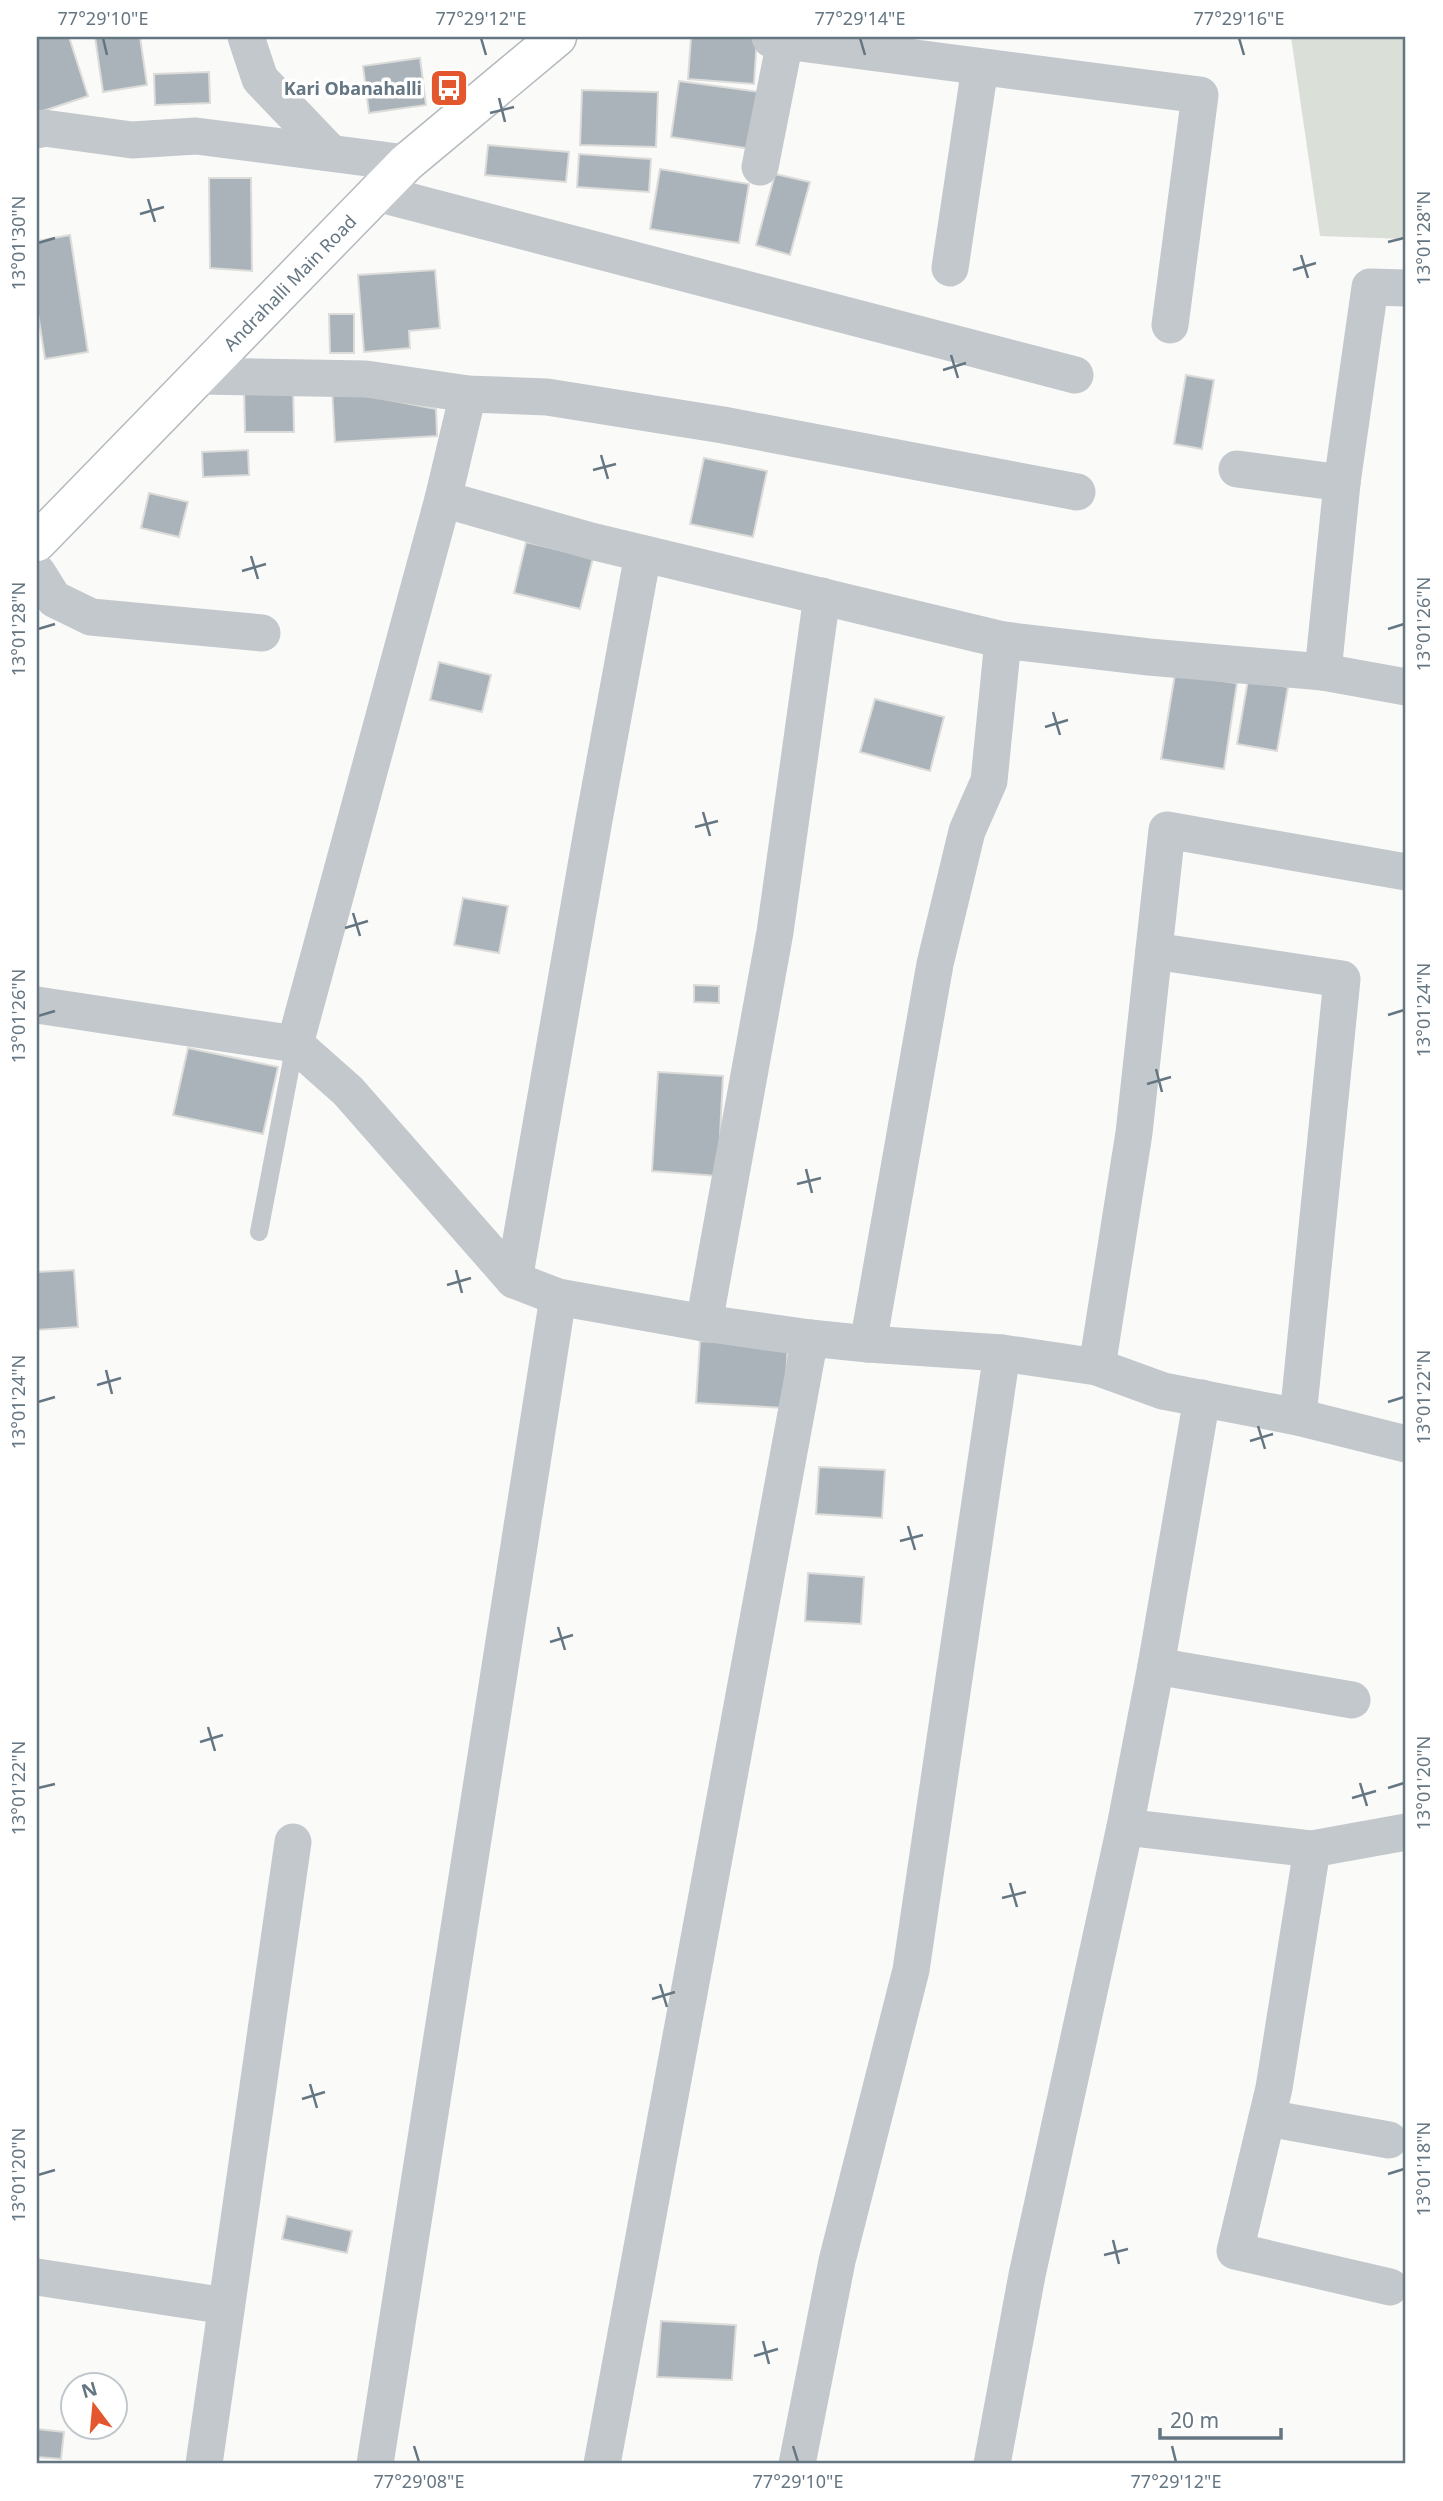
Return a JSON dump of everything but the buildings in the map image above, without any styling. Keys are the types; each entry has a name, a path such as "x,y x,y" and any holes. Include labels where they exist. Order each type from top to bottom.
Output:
{"main road":[{"name":"Andrahalli Main Road","path":"37,542 406,163 557,37"}],"street":[{"path":"246,37 260,79 329,151"},
{"path":"760,167 777,39 1200,95 1170,325"},
{"path":"950,268 980,67"},
{"path":"37,130 44,128 131,140 196,136 406,163"},
{"path":"377,193 1075,375"},
{"path":"1323,672 1342,483 1370,287 1406,288"},
{"path":"199,376 366,379 468,394 547,397 669,416 1077,492"},
{"path":"295,1044 443,499 468,394"},
{"path":"1237,469 1342,483"},
{"path":"443,499 643,554 1003,639 1149,657 1323,672 1406,687"},
{"path":"514,1280 591,833 643,554"},
{"path":"37,572 54,599 90,617 262,633"},
{"path":"704,1323 775,932 822,596"},
{"path":"868,1344 935,964 967,831 989,781 1003,639"},
{"path":"1097,1367 1134,1133 1167,830 1406,872"},
{"path":"1154,951 1342,979 1298,1417"},
{"path":"37,1005 295,1044 348,1091 514,1280 558,1297 704,1323 810,1338 1002,1353 1097,1367 1163,1391 1298,1417 1406,1444"},
{"path":"375,2464 558,1297"},
{"path":"602,2464 810,1338"},
{"path":"797,2464 837,2261 911,1970 1002,1353"},
{"path":"992,2464 1027,2275 1125,1827 1202,1398"},
{"path":"1156,1666 1352,1700"},
{"path":"1125,1827 1312,1849 1406,1832"},
{"path":"204,2464 293,1842"},
{"path":"1312,1849 1274,2088 1235,2251 1390,2287"},
{"path":"1267,2118 1389,2140"},
{"path":"37,2277 226,2306"}],"lane":[{"path":"258,1232 295,1044"}],"shaded area":[{"path":"1291,37 1406,37 1406,239 1320,236"}],"place":[{"name":"Kari Obanahalli","path":"449,88"}]}
